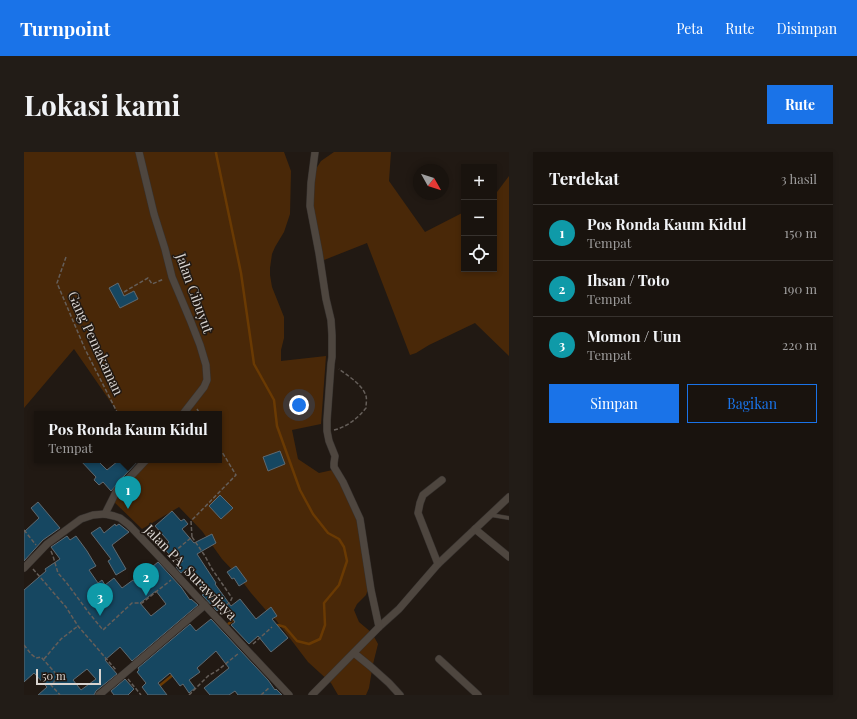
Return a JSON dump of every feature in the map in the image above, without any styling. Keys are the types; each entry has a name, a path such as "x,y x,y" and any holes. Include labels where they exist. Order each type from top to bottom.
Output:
{"street":[{"name":"Jalan Cibuyut","path":"139,152 154,214 172,277 200,344 206,366 207,380 204,387 185,411"},
{"path":"315,152 310,206 331,320 332,335 327,431 335,456 334,467 343,482 360,519 371,590 379,627"},
{"path":"26,566 47,544 81,519 93,515 105,514 116,492 143,463"},
{"path":"438,564 418,513 423,495 442,480"},
{"path":"312,695 379,627 399,609 438,564 509,497"},
{"name":"Jalan PA. Surawijaya","path":"105,514 114,516 123,521 177,575 289,695"},
{"path":"475,529 509,557"},
{"path":"99,695 205,605"},
{"path":"354,653 389,683 400,695"},
{"path":"439,660 478,695"}],"lane":[{"path":"490,514 509,518"}],"path":[{"name":"Gang Pemakaman","path":"66,257 57,283 85,349 116,411"},
{"path":"124,292 148,278 152,284 172,277"},
{"path":"327,431 341,428 359,416 366,408 366,397 363,389 351,378 331,364"},
{"path":"215,615 230,602 232,598 192,537 191,520 236,475 222,451"},
{"path":"24,530 41,551"},
{"path":"163,561 192,537"},
{"path":"47,544 53,556 58,573 88,613 103,630 132,603 142,603 177,575"},
{"path":"26,566 66,607 78,626 141,695"},
{"path":"43,660 55,644 78,626"},
{"path":"189,695 208,676 246,649 272,626"},
{"path":"24,645 36,658 41,657 59,677 51,685 60,695"},
{"path":"261,695 276,682"}],"shaded area":[{"path":"24,152 284,152 291,171 290,214 284,232 272,254 270,268 272,287 284,317 284,338 281,350 281,361 326,356 321,424 292,430 298,459 319,473 337,469 347,500 358,516 368,589 366,595 357,604 354,610 359,622 372,633 378,644 369,688 366,695 338,695 331,683 308,662 276,620 222,559 202,531 179,507 142,529 112,500 147,463 222,463 222,411 117,411 74,349 24,408"},
{"path":"334,152 391,152 389,181 425,232 461,214 461,272 497,272 497,192 509,176 509,356 475,323 410,355 367,243 319,262 309,180 321,161"}],"building":[{"path":"118,283 124,296 134,291 138,299 120,308 109,288"},
{"path":"280,451 285,464 268,471 263,457"},
{"path":"83,463 100,463 107,470 116,463 136,463 118,481 119,482 111,491 103,482 99,485 94,480 96,477"},
{"path":"220,495 233,508 221,519 209,506"},
{"path":"38,502 60,528 43,540 24,561 24,532 39,518 31,508"},
{"path":"172,511 181,521 184,519 188,524 182,529 194,543 212,534 216,543 197,554 216,583 215,584 231,606 240,599 256,619 271,607 277,616 272,619 288,638 271,652 258,636 249,644 231,625 235,622 223,606 217,611 202,595 205,593 188,568 181,573 176,567 183,561 175,550 169,554 163,547 169,542 155,526"},
{"path":"115,524 116,526 119,524 129,532 112,545 126,569 116,575 108,561 111,559 91,533 100,527 104,533"},
{"path":"67,536 70,540 76,536 96,566 89,570 98,583 102,580 105,585 114,578 122,588 133,580 138,586 156,572 152,567 158,562 181,587 190,600 191,599 198,605 132,661 120,647 105,660 117,674 96,691 94,695 38,695 47,687 34,673 24,682 24,590 46,571 45,569 60,559 51,547","holes":["156,591 166,604 151,616 140,603","87,669 96,679 81,690 73,680"]},
{"path":"236,566 247,581 239,586 234,578 232,579 227,572"},
{"path":"211,619 268,680 275,690 276,689 282,695 238,695 235,691 229,695 210,695 204,688 229,668 216,651 197,668 200,672 189,680 195,688 189,693 183,684 180,686 170,673 158,683 167,695 148,695 142,687 146,683 137,672 139,670 138,668 190,624 196,631"},
{"path":"125,679 134,689 128,695 114,695 111,691"}],"waterway":[{"path":"216,152 241,273 254,364 274,400 277,426 300,490 313,514 328,533 339,539 344,547 347,561 339,585 324,603 325,625 320,639 309,644 297,641 285,627 278,625 275,627"},
{"path":"226,626 233,620 237,620"},
{"path":"158,687 174,674"}],"place":[{"name":"Pos Ronda Kaum Kidul","path":"128,509"},
{"name":"Ihsan / Toto","path":"146,596"},
{"name":"Momon / Uun","path":"100,616"}]}
